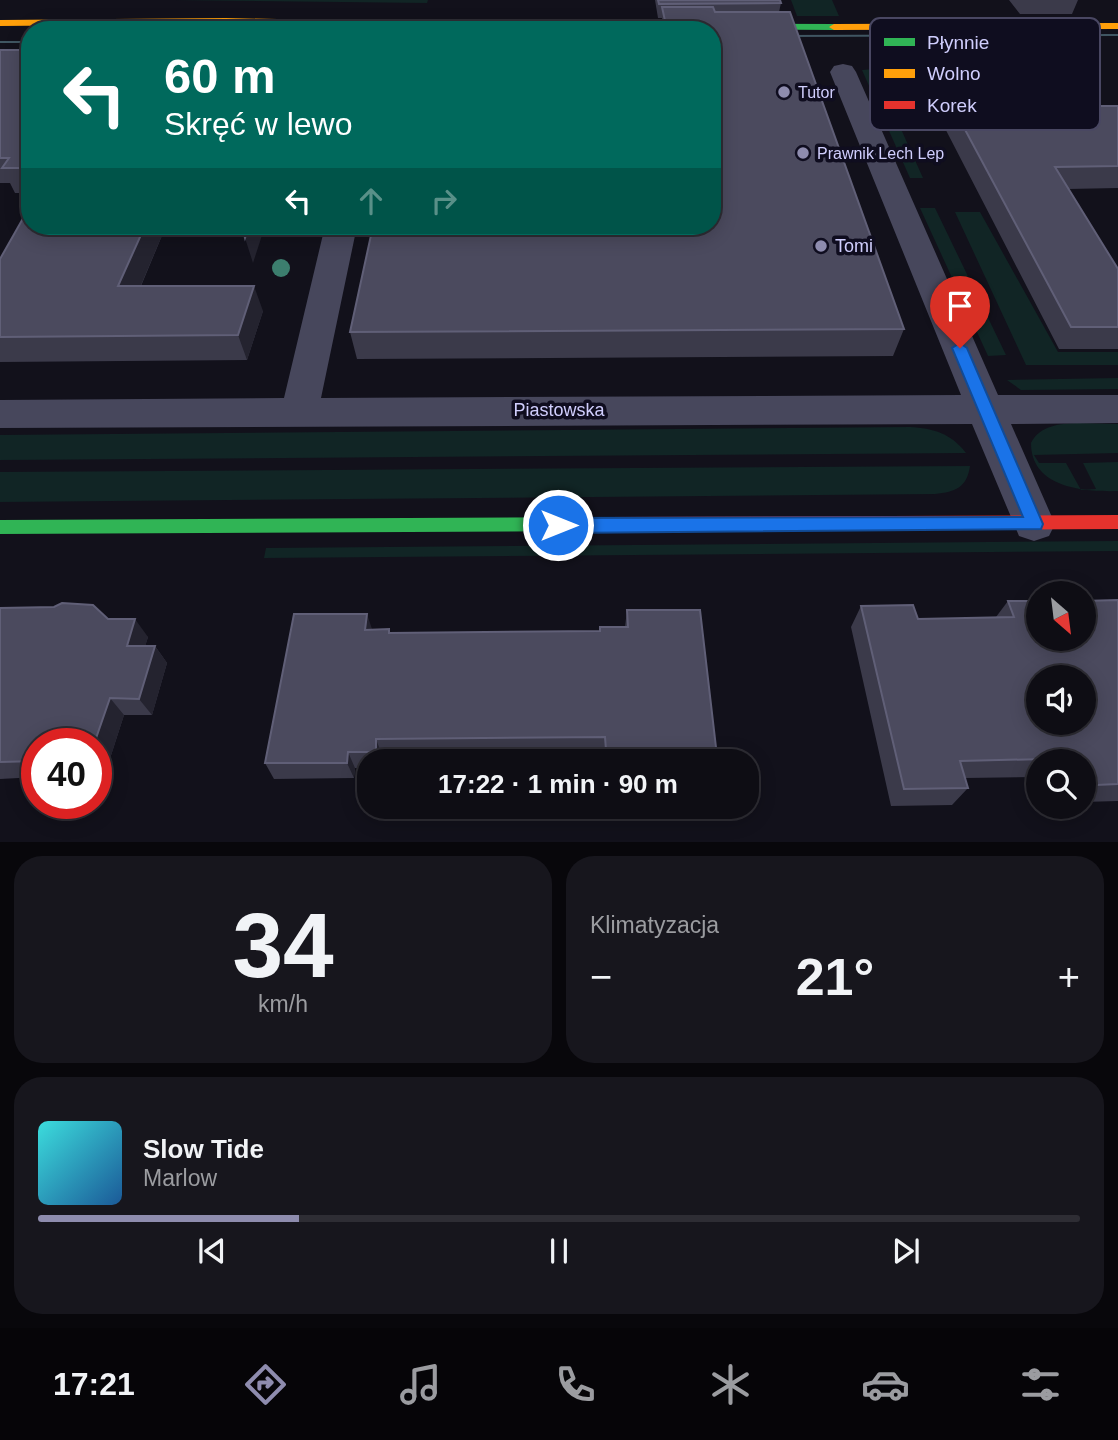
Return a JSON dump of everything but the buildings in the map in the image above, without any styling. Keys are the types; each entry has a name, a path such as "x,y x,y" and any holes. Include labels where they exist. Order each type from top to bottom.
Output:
{"main road":[{"path":"0,23 21,23"},
{"path":"1100,26 1118,26"},
{"path":"721,27 870,27"},
{"path":"0,527 1118,522"}],"street":[{"path":"843,72 1034,524"},
{"path":"300,410 339,235"},
{"name":"Piastowska","path":"0,414 300,410 1118,409"}],"green space":[{"path":"175,0 428,0 427,3"},
{"path":"791,0 832,0 839,16 797,16"},
{"path":"870,69 870,88 862,70"},
{"path":"889,130 901,130 923,178 910,178"},
{"path":"920,208 935,208 1006,355 988,356"},
{"path":"955,212 980,212 1058,352 1118,352 1118,365 1026,365"},
{"path":"1118,378 1118,389 1021,390 1007,380"},
{"path":"1118,424 1118,453 1034,455 1039,463 1066,463 1080,489 1062,484 1040,470 1033,458 1031,443 1047,428 1058,425"},
{"path":"910,427 941,433 955,441 966,453 0,460 0,435"},
{"path":"1118,462 1118,491 1086,490 1096,489 1083,463"},
{"path":"970,466 963,484 949,492 935,494 0,502 0,472"},
{"path":"1118,541 1118,551 264,558 266,548"}],"tram line":[{"path":"1100,35 1118,35"},
{"path":"779,36 870,36"},
{"path":"0,42 21,42"}],"traffic: fast":[{"path":"721,26 834,27"},
{"path":"0,527 607,524"}],"traffic: slow":[{"path":"0,23 21,23"},
{"path":"1100,26 1118,26"},
{"path":"834,27 870,27"}],"traffic: jam":[{"path":"607,524 1118,522"}],"place":[{"name":"Tutor","path":"784,92"},
{"name":"Prawnik Lech Lep","path":"803,153"},
{"name":"Tomi","path":"821,246"}],"route":[{"path":"558,525 1034,524 960,348"}]}
